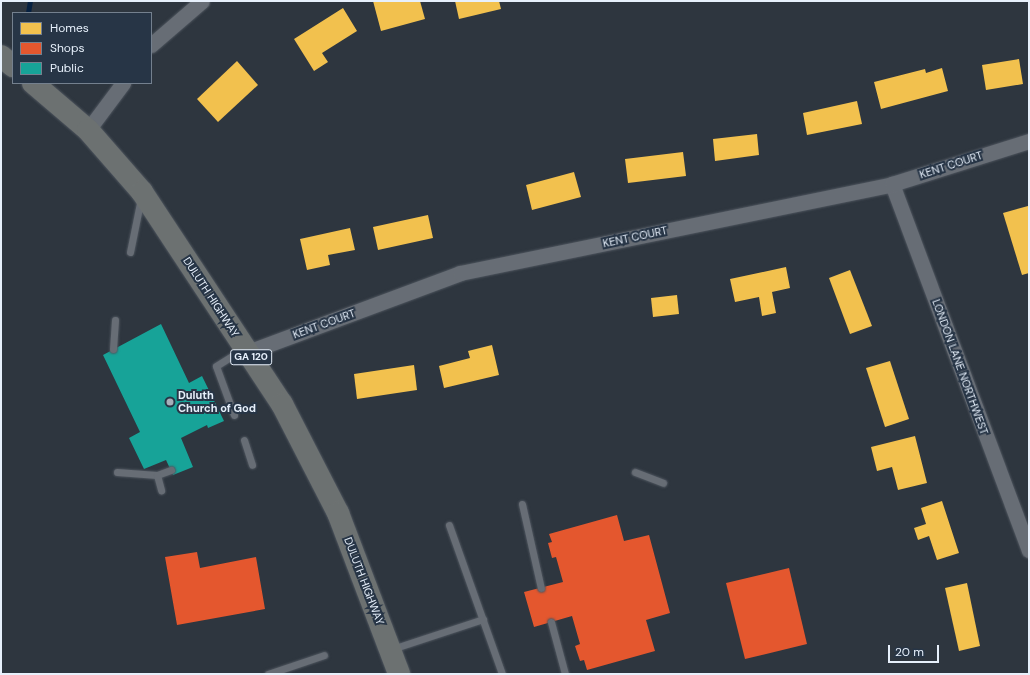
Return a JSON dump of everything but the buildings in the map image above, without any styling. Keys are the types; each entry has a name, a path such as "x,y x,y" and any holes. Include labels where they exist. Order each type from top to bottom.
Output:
{"main road":[{"path":"1,56 12,65"},
{"name":"DULUTH HIGHWAY","path":"34,84 88,130 142,192 282,404 338,513 399,674"}],"street":[{"path":"152,44 202,1"},
{"path":"88,130 122,84"},
{"name":"KENT COURT","path":"246,350 460,273 892,184 1029,140"},
{"name":"LONDON LANE NORTHWEST","path":"892,184 1029,550"}],"lane":[{"path":"130,252 142,192"},
{"path":"113,349 115,320"},
{"path":"234,415 216,366 246,350"},
{"path":"244,440 252,464"},
{"path":"118,472 157,475 171,470"},
{"path":"635,472 663,483"},
{"path":"157,475 161,490"},
{"path":"522,504 542,588"},
{"path":"449,525 502,674"},
{"path":"389,650 483,619"},
{"path":"551,622 565,674"},
{"path":"268,674 324,655"}],"waterway":[{"path":"28,12 30,1"}],"place":[{"name":"Duluth Church of God","path":"170,402"}]}
